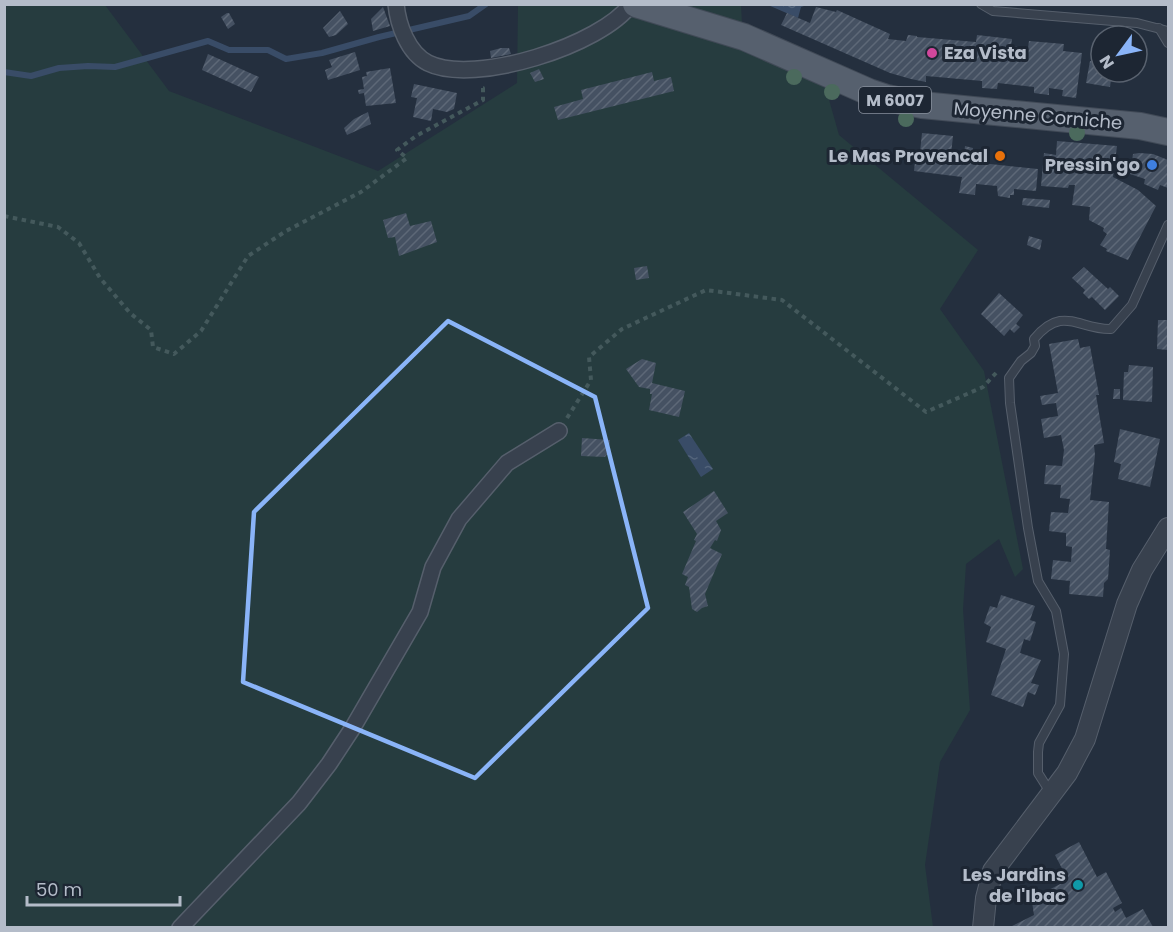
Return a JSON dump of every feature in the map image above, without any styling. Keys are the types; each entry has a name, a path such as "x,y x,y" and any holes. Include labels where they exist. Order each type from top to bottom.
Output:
{"main road":[{"name":"Moyenne Corniche","path":"636,4 744,37 887,98 922,105 1140,126 1168,132"}],"street":[{"path":"397,12 406,40 416,54 434,66 460,70 536,59 604,29 624,14 631,4"},
{"path":"180,927 299,803 329,764 420,612 433,567 459,519 507,463 559,431"},
{"path":"983,927 986,898 993,871 1066,773 1085,738 1127,604 1142,570 1168,528"}],"lane":[{"path":"981,4 993,11 1137,23 1168,31"},
{"path":"1159,28 1168,43"},
{"path":"1051,794 1038,773 1038,752 1039,743 1060,705 1064,654 1056,611 1038,581 1010,403 1009,378 1021,361 1031,353 1035,346 1034,339 1046,328 1064,320 1076,320 1097,330 1111,329 1132,305 1168,225"}],"path":[{"path":"4,216 58,227 79,243 100,278 130,314 150,330 153,347 174,354 201,331 248,256 286,231 361,192 407,158 397,150 416,136 483,100 483,88 474,87"},
{"path":"559,431 591,380 589,357 622,329 706,290 782,300 926,412 983,387 997,372"}],"highlighted area":[{"path":"448,321 595,397 648,608 475,778 243,682 254,512"}],"green space":[{"path":"5,5 105,5 169,91 378,171 517,83 518,5 741,5 742,24 826,89 839,135 978,250 940,309 984,371 1023,569 1015,577 999,539 966,564 963,609 970,710 940,762 925,865 933,927 5,928"}],"water":[{"path":"768,5 807,5 801,7 798,18"},
{"path":"689,433 713,469 701,477 678,440"}],"building":[{"path":"383,7 390,26 373,31 371,19"},
{"name":"Eza Vista","path":"816,7 836,12 837,10 890,34 888,39 906,41 908,35 976,42 977,35 1012,39 1011,46 1028,48 1029,41 1064,44 1063,51 1082,53 1076,98 1062,96 1063,90 1049,88 1049,95 1034,93 1034,87 998,83 997,89 982,88 982,81 926,76 926,82 911,79 890,73 781,25 787,13 810,23"},
{"path":"340,11 348,24 336,35 329,37 323,28"},
{"path":"227,13 235,24 228,29 221,17"},
{"path":"509,48 511,54 491,58 490,51"},
{"path":"355,52 360,70 328,80 325,70 332,67 329,60"},
{"path":"208,54 259,77 251,92 202,70"},
{"path":"1089,66 1089,84 1086,83"},
{"path":"390,68 396,103 366,106 364,93 359,94 358,90 364,89 362,77 367,76 366,72"},
{"path":"539,69 544,79 535,82 530,73"},
{"path":"652,72 654,81 671,77 674,91 558,120 554,107 583,99 581,90"},
{"path":"414,84 457,93 454,109 447,112 433,109 431,121 413,117 417,98 411,97"},
{"path":"1092,84 1110,84 1110,87"},
{"path":"368,112 371,124 347,135 344,128 354,119"},
{"path":"922,133 953,136 950,164 963,165 965,146 973,148 972,162 1038,169 1036,191 1014,189 1014,195 1010,195 1010,198 998,196 997,186 976,184 975,195 959,193 962,177 914,171 915,162 919,162"},
{"path":"1057,141 1117,146 1113,177 1138,190 1156,206 1128,260 1106,251 1107,249 1100,245 1107,234 1103,231 1104,228 1089,220 1090,207 1072,205 1075,185 1069,185 1068,188 1041,186 1044,153 1056,155"},
{"path":"1133,154 1153,154 1168,160 1168,188 1160,185 1158,190 1144,184 1145,179 1130,174"},
{"path":"1023,198 1050,200 1049,208 1022,205"},
{"path":"406,213 410,226 431,221 437,242 399,256 395,237 388,238 383,220"},
{"path":"1029,236 1042,240 1040,250 1027,245"},
{"path":"647,266 649,278 636,280 634,268"},
{"path":"1084,267 1119,296 1105,310 1092,297 1089,299 1083,293 1085,290 1072,278"},
{"path":"999,293 1023,315 1016,324 1020,327 1014,333 1010,329 1004,336 981,314"},
{"path":"1158,320 1168,320 1168,350 1157,349"},
{"path":"1078,339 1080,348 1090,346 1099,395 1096,395 1104,443 1094,445 1090,500 1109,502 1106,549 1110,550 1108,579 1104,583 1103,597 1069,594 1070,581 1051,579 1053,560 1071,562 1072,547 1066,546 1066,533 1049,531 1051,512 1068,513 1070,499 1060,498 1061,485 1044,484 1046,465 1062,466 1064,450 1061,435 1044,438 1041,419 1058,416 1056,403 1042,405 1040,396 1058,393 1049,344"},
{"path":"642,359 656,363 652,383 685,391 679,417 649,410 652,394 650,394 650,389 639,387 626,369"},
{"path":"1129,365 1153,367 1152,402 1123,400 1124,372 1128,372"},
{"path":"1114,389 1120,389 1120,399 1113,399"},
{"path":"1120,429 1160,439 1150,487 1118,479 1121,464 1114,462"},
{"path":"582,438 610,440 608,453 605,457 581,456"},
{"path":"714,491 728,513 716,521 721,530 717,541 715,540 710,548 722,554 705,594 708,606 697,612 692,609 689,587 685,585 688,577 682,574 697,534 683,512"},
{"path":"1001,595 1035,606 1030,620 1036,622 1030,641 1024,639 1020,653 1041,660 1031,683 1039,685 1035,695 1028,692 1023,707 991,695 1006,649 986,642 991,627 984,623 990,606 997,608"},
{"name":"Les Jardins de l'Ibac","path":"1079,842 1097,877 1106,872 1122,903 1113,908 1115,912 1121,908 1126,918 1143,909 1153,927 1012,926 1034,915 1032,902 1037,896 1068,880 1055,855"}],"waterway":[{"path":"4,72 31,76 59,68 115,67 208,41 229,50 268,50 286,59 322,53 469,16 486,4"}],"place":[{"name":"Eza Vista","path":"932,53"},
{"name":"Le Mas Provencal","path":"1000,156"},
{"name":"Pressin'go","path":"1152,165"},
{"name":"Les Jardins de l'Ibac","path":"1078,885"}]}
